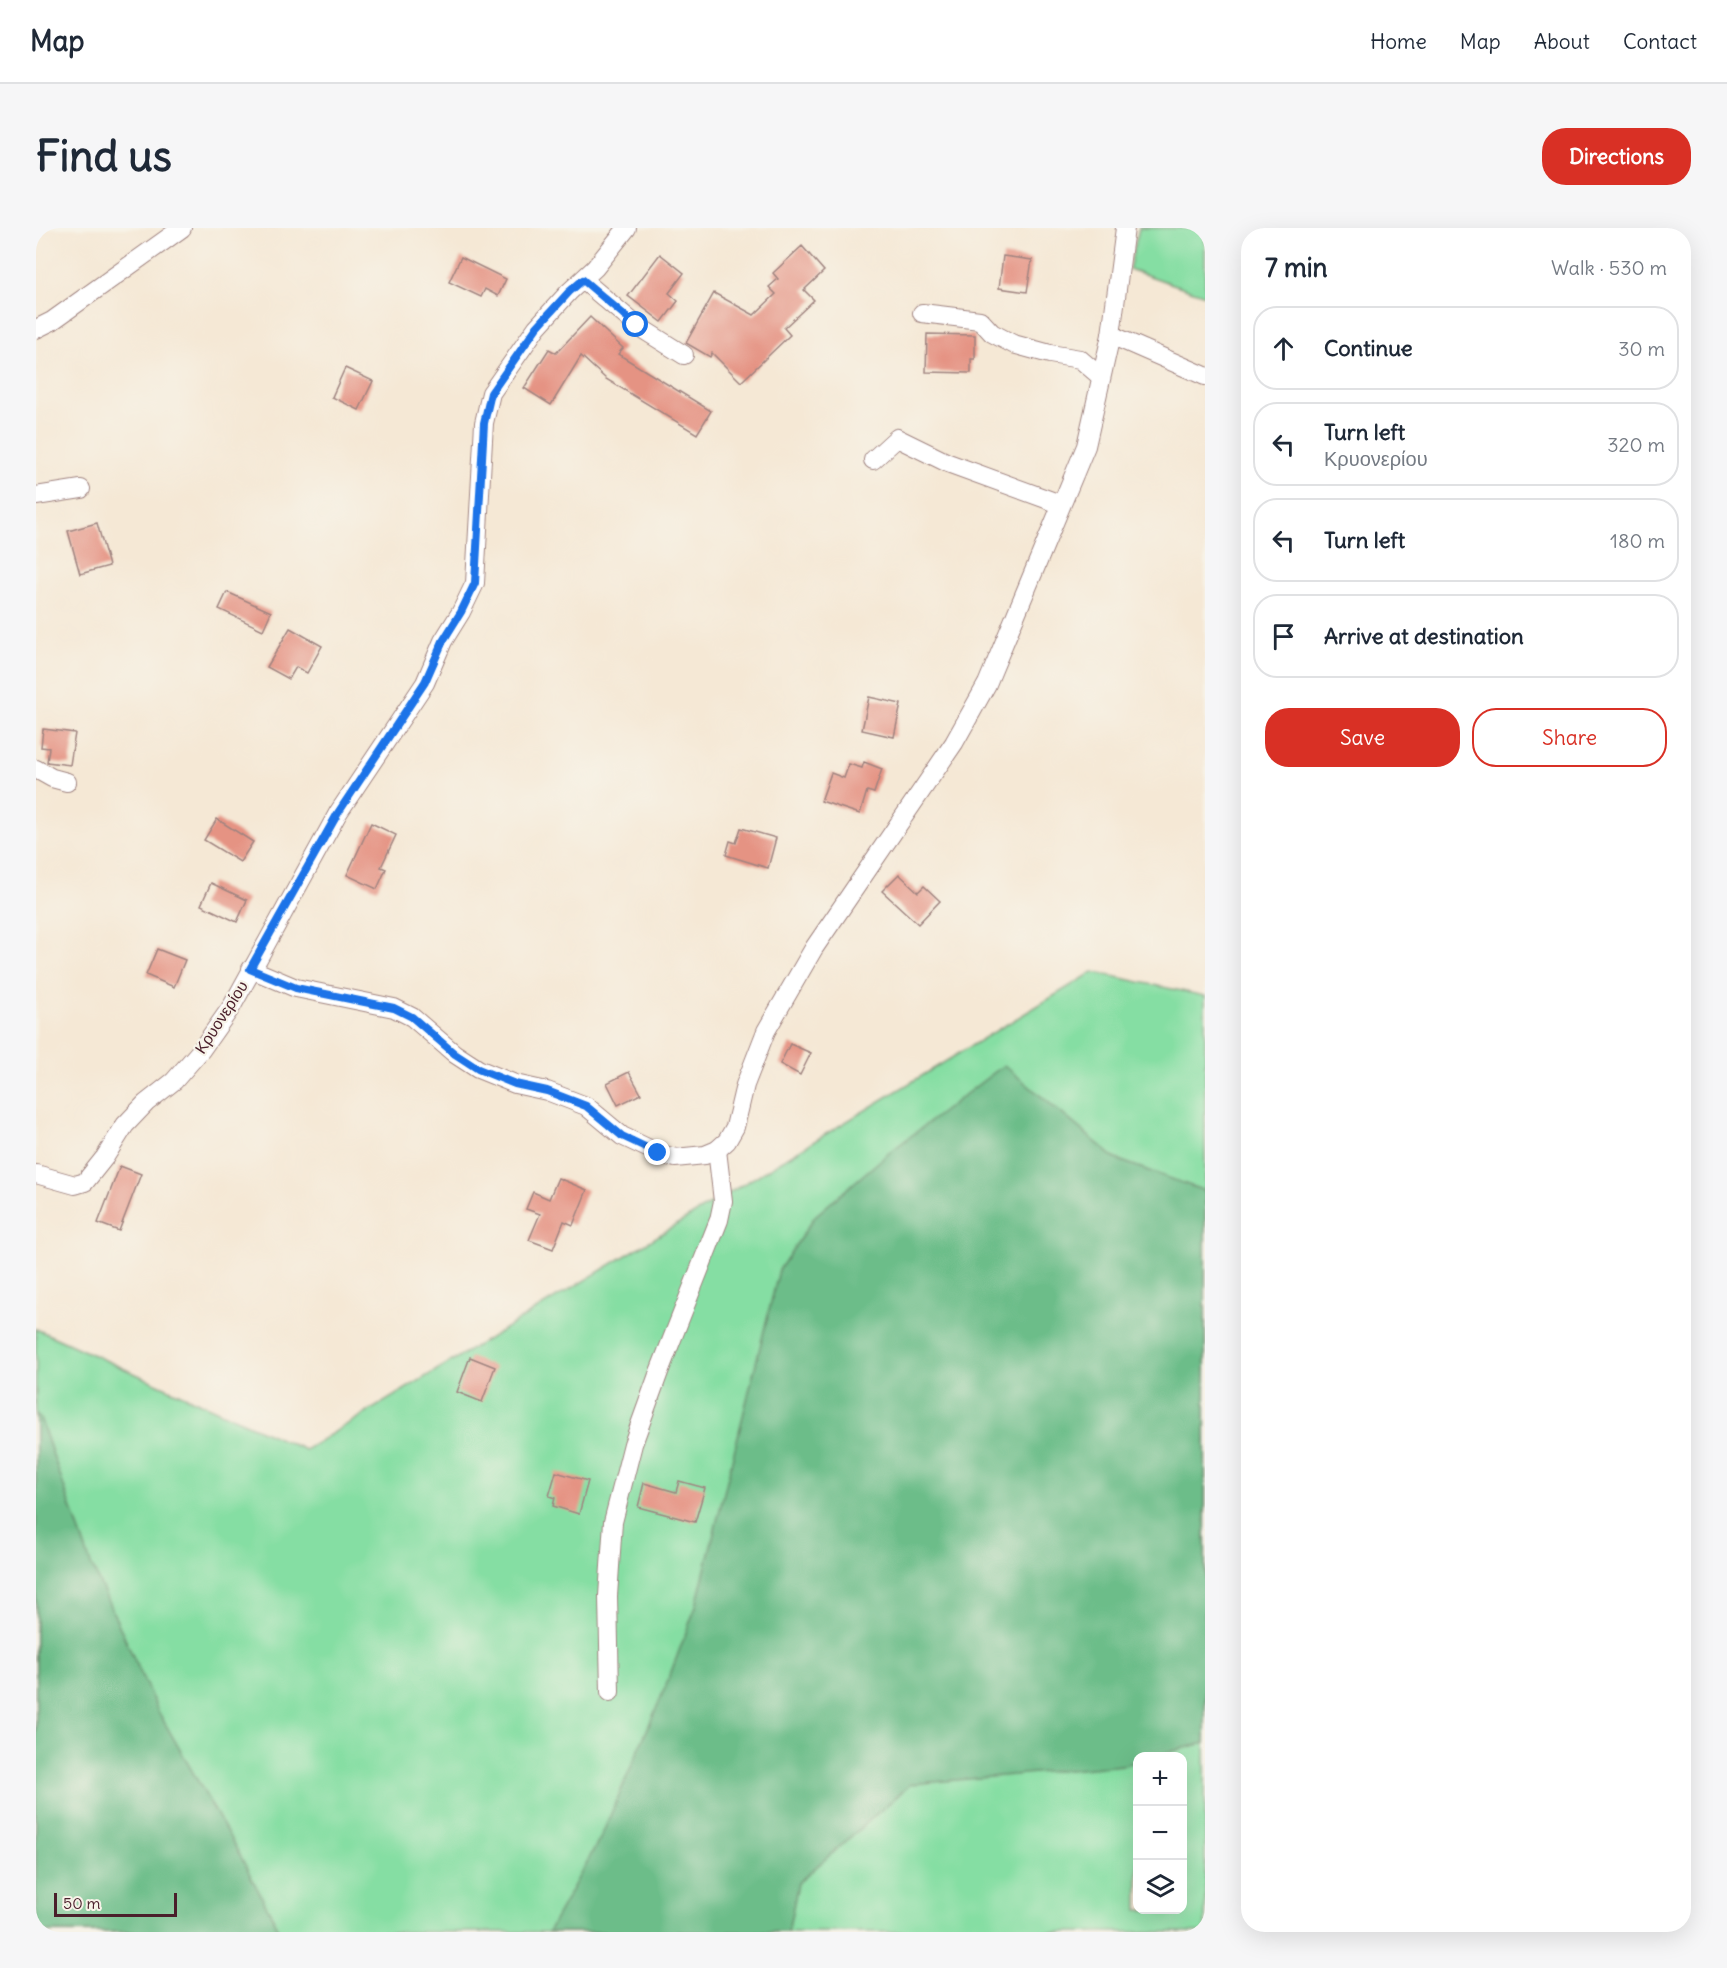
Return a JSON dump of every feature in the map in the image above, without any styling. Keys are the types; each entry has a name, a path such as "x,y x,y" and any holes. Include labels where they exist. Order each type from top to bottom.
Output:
{"street":[{"path":"36,329 52,321 182,228"},
{"name":"Κρυονερίου","path":"36,1174 75,1185 85,1182 94,1173 125,1125 146,1103 174,1081 201,1050 232,1006 250,969 338,813 425,682 443,641 475,583 484,423 491,393 537,327 583,280 627,228"},
{"path":"250,969 296,988 394,1008 412,1017 455,1054 478,1069 515,1084 547,1091 586,1106 622,1136 658,1153 675,1158 705,1155 717,1150 727,1141 735,1127 745,1085 766,1031 814,948 954,743 987,684 1086,446 1111,335 1125,228"},
{"path":"583,280 636,325 684,355"},
{"path":"922,313 980,320 992,333 1013,344 1080,359 1101,377"},
{"path":"1111,335 1205,376"},
{"path":"873,460 897,438 948,463 1060,504"},
{"path":"36,496 81,489"},
{"path":"36,769 52,778 67,782"},
{"path":"610,1692 608,1596 613,1522 633,1444 719,1220 723,1202 717,1150"}],"green space":[{"path":"1139,228 1205,228 1205,295 1129,269"},
{"path":"1093,972 1205,996 1205,1932 36,1932 36,1329 305,1450"},
{"path":"1004,1065 1116,1159 1205,1191 1205,1743 1170,1752 1133,1752 1133,1762 1124,1765 911,1784 798,1883 788,1932 548,1932 601,1837 665,1688 696,1606 779,1270 815,1216 890,1152"},
{"path":"36,1414 40,1418 91,1564 158,1711 241,1857 280,1932 36,1932"}],"building":[{"path":"802,246 824,271 804,290 814,300 784,328 790,335 741,382 712,353 710,357 686,343 714,293 754,315 776,294 769,287 778,279 773,273"},
{"path":"660,254 684,273 669,293 678,301 662,322 628,296"},
{"path":"1003,256 1032,260 1027,292 999,288"},
{"path":"461,257 506,279 498,296 485,289 481,297 449,282"},
{"path":"590,317 623,348 618,354 711,411 697,434 606,379 581,356 551,405 524,388 549,349 556,353"},
{"path":"927,334 975,335 975,359 971,359 971,373 926,372"},
{"path":"345,368 373,381 359,410 332,397"},
{"path":"97,523 109,566 80,574 68,531"},
{"path":"227,592 271,612 263,630 219,609"},
{"path":"290,628 322,646 307,673 296,667 289,679 267,667"},
{"path":"869,697 901,704 894,737 862,730"},
{"path":"43,729 75,733 70,765 47,762 49,748 41,747"},
{"path":"864,762 882,769 874,793 867,791 860,814 821,801 831,773 844,778 849,764 862,768"},
{"path":"217,819 253,842 240,862 204,840"},
{"path":"371,823 396,835 381,867 386,869 377,889 347,875"},
{"path":"741,828 776,838 768,868 726,855 730,841 736,843"},
{"path":"899,874 918,892 924,886 940,901 918,924 882,891"},
{"path":"211,883 247,900 237,922 201,905"},
{"path":"157,949 185,960 174,987 146,975"},
{"path":"790,1044 811,1053 800,1075 780,1064"},
{"path":"629,1072 641,1094 618,1105 607,1083"},
{"path":"120,1166 141,1174 119,1231 98,1223"},
{"path":"558,1178 587,1190 573,1225 564,1221 553,1249 529,1240 540,1214 526,1209 533,1192 549,1199"},
{"path":"470,1357 495,1367 482,1402 457,1392"},
{"path":"556,1472 588,1481 579,1514 553,1506 555,1498 549,1496"},
{"path":"679,1481 705,1488 695,1522 638,1507 644,1483 676,1492"}],"route":[{"path":"636,325 583,280 537,327 491,393 486,408 479,482 475,583 443,641 425,682 338,813 250,969 296,988 394,1008 412,1017 455,1054 478,1069 515,1084 547,1091 586,1106 622,1136 658,1153"}]}
